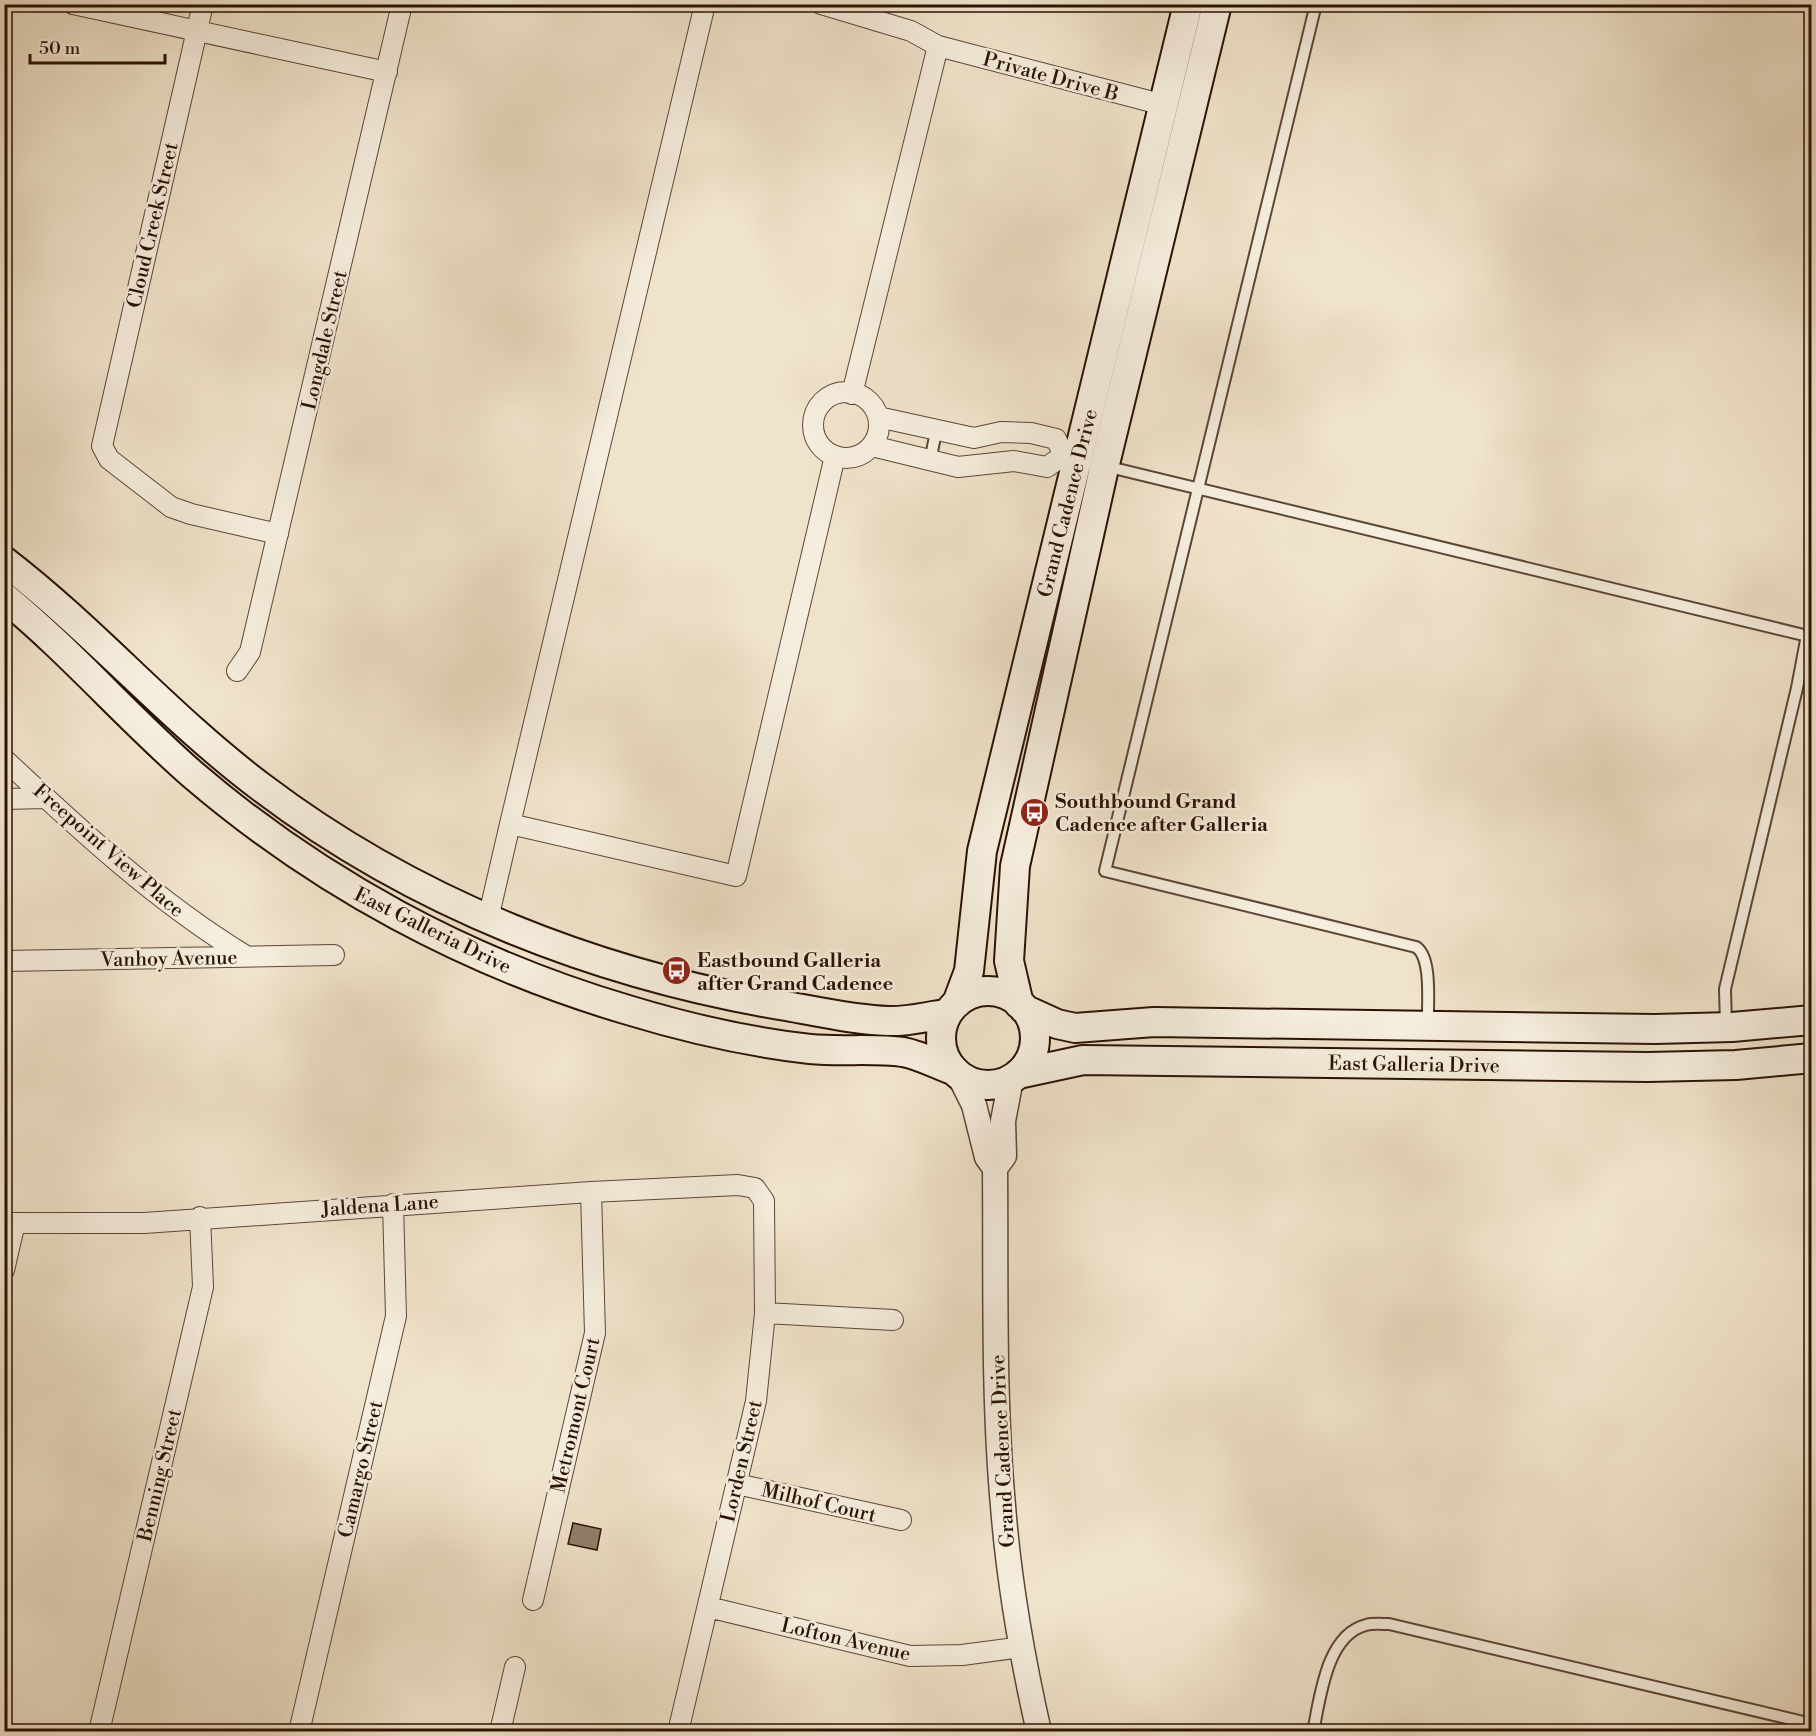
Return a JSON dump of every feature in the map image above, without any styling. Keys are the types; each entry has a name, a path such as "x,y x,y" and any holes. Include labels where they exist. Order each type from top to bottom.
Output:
{"main road":[{"name":"Grand Cadence Drive","path":"952,1009 969,971 982,851 1071,457 1164,105 1188,4"},
{"name":"Grand Cadence Drive","path":"1022,1007 1009,961 1015,866 1105,466 1217,4"},
{"path":"1071,457 1105,466"},
{"name":"East Galleria Drive","path":"4,561 66,611 192,732 261,787 321,829 387,868 488,919 600,962 693,989 886,1021 952,1009"},
{"name":"East Galleria Drive","path":"4,597 90,675 168,752 230,805 326,873 438,937 556,987 678,1025 716,1034 810,1048 904,1052 957,1074"},
{"path":"995,992 1022,1007 1032,1022 1034,1043 1028,1063 1015,1076 998,1084 985,1085 957,1074 945,1059 941,1044 942,1028 952,1009 975,994 995,992"},
{"name":"East Galleria Drive","path":"1022,1007 1058,1024 1082,1028 1147,1022 1726,1028 1812,1020"},
{"name":"East Galleria Drive","path":"1015,1076 1083,1060 1657,1067 1812,1058"}],"street":[{"path":"73,4 387,72"},
{"name":"Cloud Creek Street","path":"203,4 102,446 109,459 171,507 191,514 278,534"},
{"name":"Longdale Street","path":"237,671 250,652 402,4"},
{"path":"488,919 705,4"},
{"name":"Private Drive B","path":"821,4 911,31 938,46 1164,105"},
{"path":"852,394 938,46"},
{"path":"834,394 852,394 867,400 878,417 879,427 872,446 855,457 835,456 817,442 813,431 813,419 824,400 834,394"},
{"path":"872,446 958,467 1014,461 1047,467 1071,457 1056,439 1031,433 1001,432 974,438 936,432 878,417"},
{"path":"510,824 736,876 835,456"},
{"name":"Freepoint View Place","path":"4,759 134,877 178,912 247,956"},
{"path":"4,799 45,798"},
{"name":"Vanhoy Avenue","path":"4,961 334,955"},
{"name":"Grand Cadence Drive","path":"957,1074 974,1105 987,1156 994,1168 999,1446 1007,1553 1022,1647 1039,1731"},
{"name":"Grand Cadence Drive","path":"994,1168 1004,1156 1003,1121 1015,1076"},
{"name":"Jaldena Lane","path":"10,1223 144,1223 200,1217 591,1192 722,1188 738,1185 755,1188"},
{"name":"Lorden Street","path":"682,1731 756,1401 765,1313 764,1201 755,1188"},
{"name":"Metromont Court","path":"533,1600 595,1333 591,1192"},
{"name":"Camargo Street","path":"298,1731 396,1316 393,1204"},
{"name":"Benning Street","path":"99,1731 203,1287 200,1217"},
{"path":"4,1270 10,1223"},
{"path":"765,1313 893,1320"},
{"name":"Milhof Court","path":"736,1484 901,1520"},
{"name":"Lofton Avenue","path":"708,1607 910,1656 962,1655 1022,1647"},
{"path":"500,1731 515,1667"}],"lane":[{"path":"1316,4 1105,871 1416,947 1422,951 1427,963 1428,1026"},
{"path":"930,461 936,432"},
{"path":"1105,466 1809,636 1725,989 1726,1028"},
{"path":"1312,1731 1328,1663 1343,1639 1364,1625 1389,1624 1812,1724"}],"building":[{"path":"573,1523 601,1529 597,1550 568,1544"}],"place":[{"name":"Southbound Grand Cadence after Galleria","path":"1034,812"},
{"name":"Eastbound Galleria after Grand Cadence","path":"676,971"}]}
